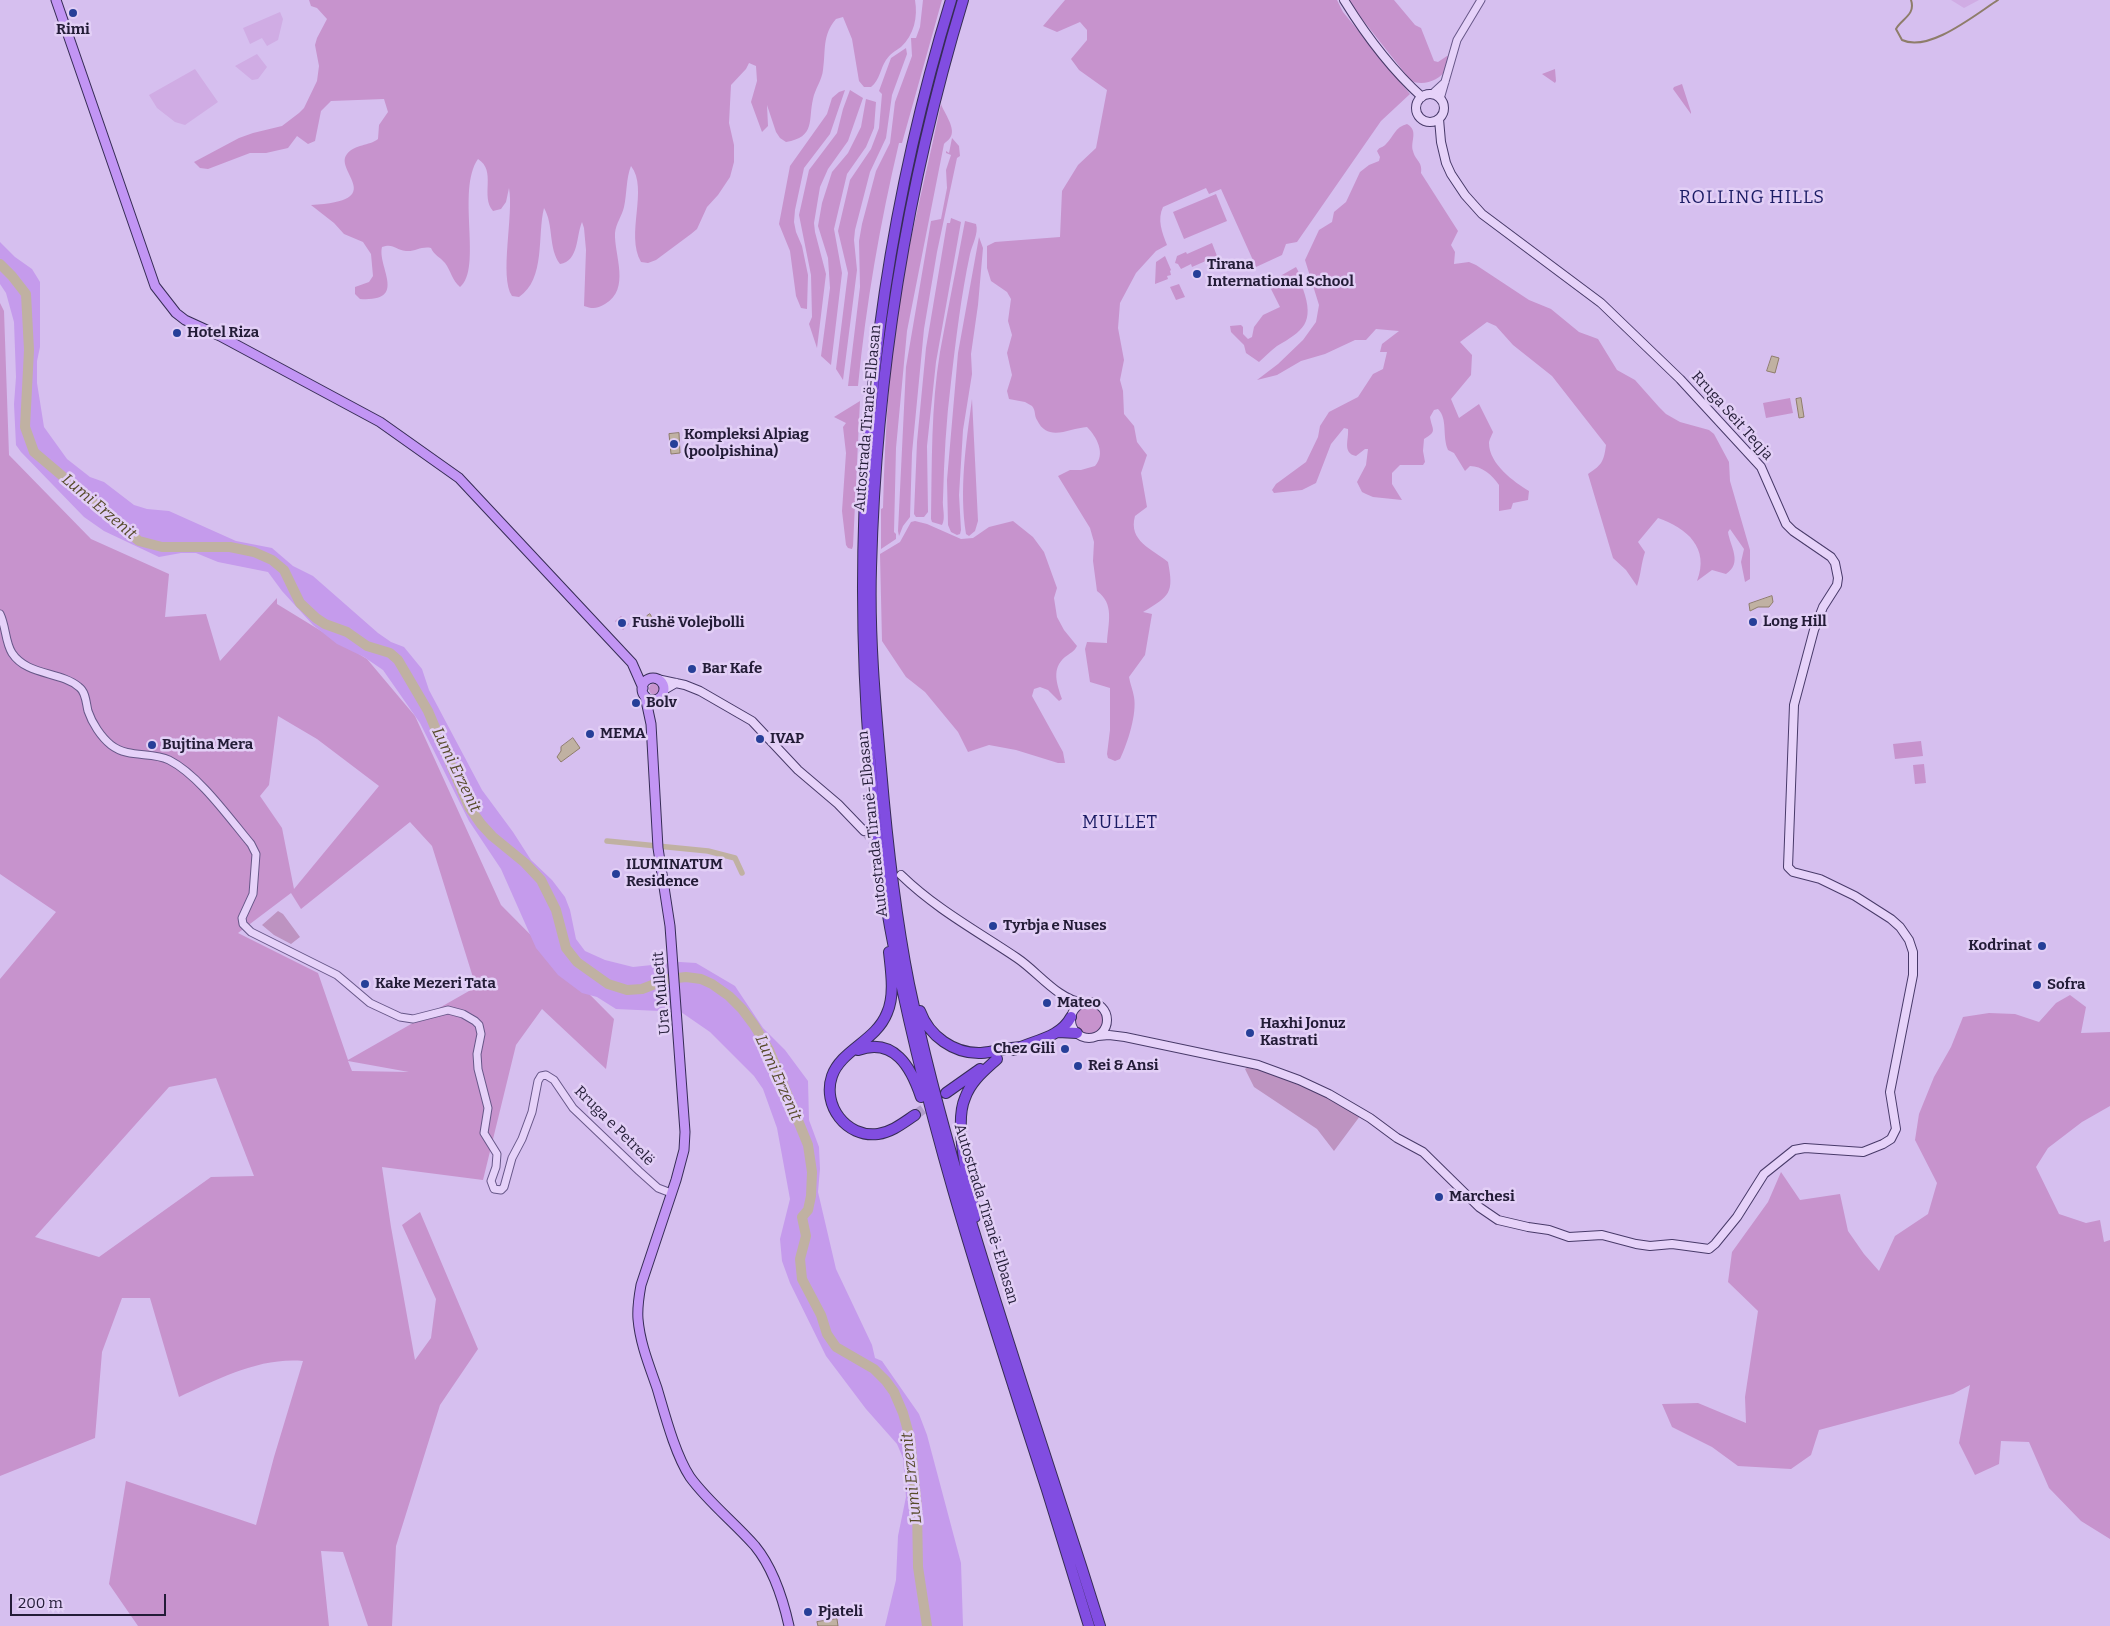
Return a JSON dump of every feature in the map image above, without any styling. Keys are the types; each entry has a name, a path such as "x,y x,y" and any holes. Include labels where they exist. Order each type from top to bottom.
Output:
{"highway":[{"name":"Autostrada Tiranë-Elbasan","path":"951,0 934,56 918,122 892,244 880,320 866,455 862,524 864,659 876,828 890,930 920,1069 938,1141 1004,1362 1089,1626"},
{"name":"Autostrada Tiranë-Elbasan","path":"963,0 944,61 908,219 892,315 882,393 871,570 875,698 886,835 909,983 935,1092 979,1251 1100,1626"},
{"path":"890,930 887,936 891,1000 887,1014 872,1034 834,1069 829,1085 831,1104 841,1120 858,1132 878,1134 896,1128 915,1115"},
{"path":"909,983 914,987 921,1014 928,1027 949,1045 962,1051 976,1053 1020,1047"},
{"path":"946,1093 997,1059 1020,1047 1058,1032 1072,1015"},
{"path":"1058,1032 1077,1033"},
{"path":"850,1053 862,1048 875,1047 886,1049 902,1059 913,1074 933,1136 938,1141"},
{"path":"979,1251 981,1244 960,1117 964,1099 972,1084 997,1059"}],"main road":[{"path":"56,0 155,286 166,302 185,320 220,336 380,422 459,478 632,663 662,683 664,690 662,696 655,700"},
{"path":"1344,0 1373,42 1419,100 1416,112 1420,118 1430,122 1438,119 1443,113 1444,106 1440,99 1432,94 1419,100"},
{"name":"Rruga Seit Teqja","path":"1125,1037 1258,1065 1299,1080 1329,1094 1423,1152 1480,1207 1498,1220 1528,1228 1549,1230 1569,1237 1602,1235 1650,1246 1672,1244 1705,1250 1712,1248 1737,1217 1764,1174 1794,1150 1863,1152 1883,1144 1894,1134 1896,1122 1890,1092 1914,968 1909,940 1900,927 1855,896 1820,880 1793,872 1788,867 1794,705 1814,630 1823,607 1837,585 1838,573 1835,563 1827,554 1793,531 1786,524 1761,466 1680,379 1600,303 1482,214 1465,195 1451,174 1439,133 1438,119"},
{"name":"Rruga Seit Teqja","path":"1430,122 1439,133"},
{"path":"632,663 644,692 651,724"},
{"path":"644,692 646,681 655,679 676,683 700,690 752,722 798,770 838,804 864,831"},
{"path":"664,690 676,683"},
{"path":"644,692 655,700"},
{"path":"651,724 655,700"},
{"name":"Ura Mulletit","path":"651,724 657,843 670,926 681,1058 685,1141 671,1193 641,1285 638,1310 642,1342 666,1418 684,1465 690,1476 713,1504 756,1548 765,1560 779,1590 789,1626"},
{"path":"901,875 942,910 1016,958 1063,996 1074,1002 1093,1002 1100,1006 1112,1030 1125,1037"},
{"path":"1063,996 1072,1015 1072,1027 1077,1033 1086,1038 1098,1036 1125,1037"},
{"path":"1072,1015 1083,1003"},
{"path":"1098,1036 1104,1030 1107,1023"}],"street":[{"path":"1440,99 1457,40 1482,0"},
{"path":"1432,94 1445,82"},
{"name":"Rruga e Petrelë","path":"0,614 5,627 8,646 16,658 27,666 78,686 83,692 92,720 107,742 125,753 165,759 176,764 200,785 251,844 256,854 253,894 242,918 244,924 251,932 337,975 370,1003 400,1017 413,1019 448,1010 463,1014 479,1025 481,1034 478,1069 488,1108 484,1132 498,1154 491,1181 494,1189 500,1190 504,1187 512,1158 522,1139 532,1112 538,1081 541,1076 546,1075 554,1080 573,1108 658,1188 671,1193"}],"shaded area":[{"path":"309,0 915,0 916,13 909,37 884,63 876,81 871,87 864,87 859,81 852,39 843,17 836,19 828,31 822,74 813,99 809,126 806,132 796,140 786,142 780,138 776,132 767,105 768,126 762,132 751,102 757,81 756,66 749,63 731,85 729,123 734,145 734,162 730,177 707,207 697,229 656,260 648,263 641,262 637,251 635,238 638,187 636,176 631,166 624,207 615,233 619,271 617,290 613,298 605,304 592,308 584,306 586,250 582,222 574,253 566,262 560,264 554,251 549,222 544,208 539,256 533,279 528,289 519,297 512,296 508,287 507,275 510,214 509,188 506,202 501,209 493,211 489,205 487,170 478,159 472,173 469,190 469,264 466,278 460,287 445,263 431,248 406,251 386,246 382,247 382,255 388,282 387,289 383,295 375,298 360,299 355,294 355,287 369,282 373,276 371,254 363,242 344,234 334,223 311,205 335,202 348,198 353,192 353,184 345,161 347,154 358,147 378,139 379,125 388,112 384,99 331,101 321,111 315,141 308,144 297,136 288,148 266,153 250,153 208,169 200,168 194,162 239,138 282,126 304,108 317,81 319,66 315,45 327,19 317,8 311,6"},
{"path":"923,0 942,0 902,143 899,143 892,173 869,294 858,386 848,386 860,287 859,241 862,224 876,171 890,143 895,102 912,56 911,38 916,38 920,27"},
{"path":"1065,0 1337,0 1343,12 1410,94 1381,121 1297,242 1286,244 1282,255 1256,267 1221,189 1209,194 1206,188 1163,207 1160,221 1167,245 1156,251 1136,273 1120,303 1118,328 1124,360 1120,380 1123,391 1124,414 1134,426 1137,442 1147,455 1141,473 1147,507 1135,516 1135,532 1143,544 1168,562 1170,587 1168,593 1159,602 1143,612 1152,614 1145,655 1129,677 1135,704 1133,720 1120,759 1115,761 1108,758 1107,754 1110,730 1110,688 1090,682 1085,649 1087,642 1107,643 1108,608 1103,596 1097,591 1093,561 1094,542 1090,528 1058,476 1070,470 1081,470 1095,466 1100,456 1099,446 1087,427 1053,433 1047,431 1037,420 1032,406 1025,402 1009,399 1007,391 1012,375 1007,353 1012,335 1008,321 1011,299 1007,292 991,281 987,268 987,246 995,242 1060,237 1062,191 1078,165 1096,148 1107,90 1079,70 1071,59 1087,40 1087,30 1080,22 1057,32 1043,26"},
{"path":"1347,0 1394,0 1415,25 1421,28 1434,61 1438,62 1447,56 1449,57 1447,68 1440,77 1426,83 1411,81"},
{"path":"1951,0 1979,0 1964,8"},
{"path":"280,12 283,19 278,40 267,46 262,38 250,44 243,28"},
{"path":"906,48 907,54 892,95 886,138 870,172 855,230 857,270 843,380 836,369 848,273 838,231 850,180 871,149 879,128 882,94 879,91 891,58"},
{"path":"257,54 267,67 258,79 252,80 235,66"},
{"path":"195,69 218,102 185,125 175,122 157,108 149,95"},
{"path":"1555,69 1556,81 1555,83 1542,74"},
{"path":"1682,84 1691,112 1691,114 1673,89"},
{"path":"845,90 830,134 804,168 795,210 794,222 796,232 802,246 808,275 807,309 801,308 796,296 790,251 779,224 790,166 827,114 832,98"},
{"path":"850,90 863,98 848,141 828,169 820,187 814,223 826,274 817,348 809,324 812,317 811,275 799,215 809,170 837,133"},
{"path":"866,99 876,102 874,128 866,147 847,174 834,229 842,273 831,365 821,356 830,288 828,258 818,226 822,203 832,172 848,153 861,127"},
{"path":"941,104 951,126 952,134 944,144 907,331 896,448 894,532 896,539 881,549 881,509 883,508 887,415 900,292"},
{"path":"1407,124 1413,130 1412,147 1421,166 1421,173 1458,231 1451,245 1455,252 1454,264 1469,262 1476,265 1529,300 1551,309 1579,332 1598,339 1617,370 1635,380 1666,414 1680,422 1709,430 1714,434 1729,462 1730,481 1750,550 1750,579 1745,582 1741,562 1744,549 1730,529 1728,532 1735,560 1731,570 1726,574 1712,570 1697,581 1700,569 1698,549 1687,534 1678,527 1658,518 1638,542 1645,552 1637,586 1626,570 1613,558 1588,474 1601,462 1606,445 1552,376 1513,345 1496,326 1487,322 1460,342 1472,355 1471,375 1451,399 1459,418 1479,404 1493,432 1489,443 1493,458 1503,472 1529,491 1528,500 1513,503 1511,509 1499,511 1499,485 1483,469 1470,466 1465,471 1454,453 1448,450 1443,418 1438,409 1434,410 1430,417 1433,432 1424,439 1423,451 1425,462 1423,465 1400,465 1392,473 1392,484 1402,500 1373,497 1362,492 1357,482 1366,465 1368,449 1365,449 1356,456 1349,452 1347,446 1348,429 1344,428 1331,444 1316,483 1302,490 1274,493 1272,490 1276,484 1306,462 1318,437 1320,426 1329,412 1358,397 1373,374 1383,369 1387,352 1380,352 1382,344 1399,331 1376,329 1366,340 1355,340 1325,354 1301,361 1277,375 1257,380 1278,364 1303,340 1316,322 1319,305 1305,260 1319,230 1332,222 1334,212 1346,202 1360,172 1369,165 1379,161 1378,149 1389,141 1397,130"},
{"path":"952,138 959,146 960,156 957,158 937,252 924,329 912,453 910,517 903,526 899,536 906,367 931,221 941,219 947,188 946,170 951,155 946,153 946,151 949,153"},
{"path":"1216,194 1227,221 1184,239 1173,212"},
{"path":"951,218 961,222 936,362 927,446 928,512 924,517 916,517 914,514 917,442 926,348 947,223 950,223"},
{"path":"965,221 976,224 977,231 970,254 964,286 953,366 948,411 943,502 944,519 942,525 932,522 931,519 932,435 935,393 940,352"},
{"path":"979,237 983,248 971,354 972,374 963,430 959,495 961,530 960,534 957,535 951,532 948,525 947,480 958,353"},
{"path":"1212,243 1217,256 1192,267 1191,264 1181,269 1175,263 1177,256 1186,252 1187,254"},
{"path":"1165,256 1171,270 1171,275 1167,276 1168,279 1155,284 1156,262"},
{"path":"1296,267 1308,310 1307,318 1304,325 1294,336 1274,348 1259,362 1246,353 1244,345 1231,332 1230,326 1241,325 1243,327 1243,334 1248,339 1252,337 1254,327 1263,315 1280,307 1268,283"},
{"path":"1179,284 1185,297 1176,300 1170,287"},
{"path":"0,303 4,311 9,455 91,539 169,574 165,617 206,614 220,661 277,598 277,604 367,659 415,716 501,905 614,1019 606,1069 542,1009 516,1045 483,1180 382,1167 415,1360 431,1338 436,1299 402,1225 420,1212 478,1349 440,1405 396,1546 392,1626 368,1626 343,1552 321,1551 329,1626 138,1626 109,1584 126,1481 256,1525 303,1361 271,1362 255,1366 224,1377 179,1397 150,1298 122,1298 102,1352 95,1438 0,1476 0,979 56,912 0,874","holes":["278,716 317,739 379,786 294,889 282,828 260,796 269,785","410,822 432,846 476,987 348,1060 318,973 238,933 291,893 301,909","348,1061 409,1072 352,1071","216,1078 254,1176 211,1177 99,1257 35,1237 169,1087"]},
{"path":"1772,356 1779,358 1775,373 1767,371"},
{"path":"1790,398 1793,413 1766,418 1763,403"},
{"path":"1801,398 1804,417 1799,418 1796,399"},
{"path":"972,399 978,521 975,531 969,536 966,534 964,517 963,483"},
{"path":"860,401 852,549 846,545 842,511 846,453 843,427 846,423 834,417"},
{"path":"679,433 680,453 671,454 669,434"},
{"path":"1013,521 1033,537 1044,552 1057,588 1054,598 1057,617 1064,630 1077,646 1065,657 1058,667 1056,677 1062,699 1059,701 1048,690 1040,687 1034,689 1032,696 1063,752 1065,763 1058,763 1016,750 989,745 968,752 958,732 925,692 906,677 882,641 880,554 900,542 911,522 927,524 961,539 973,538 989,527"},
{"path":"1772,596 1773,602 1769,607 1758,607 1750,611 1749,604"},
{"path":"650,614 654,621 659,622 658,626 652,626 648,623 647,616"},
{"name":"Fushë Volejbolli","path":"621,616 629,624 623,630 615,621"},
{"path":"655,683 661,689 655,695 649,689"},
{"path":"573,738 580,748 561,762 557,757 561,747"},
{"path":"1921,741 1923,756 1895,759 1893,744"},
{"path":"1924,764 1926,783 1915,784 1913,765"},
{"path":"278,911 283,914 300,937 291,944 274,935 262,925"},
{"path":"2070,995 2086,1007 2081,1033 2110,1032 2110,1106 2082,1122 2048,1148 2036,1167 2059,1214 2086,1223 2100,1220 2104,1242 2110,1240 2110,1539 2081,1521 2049,1488 2029,1442 2001,1441 1999,1464 1975,1475 1959,1443 1970,1385 1953,1394 1819,1430 1811,1455 1791,1469 1738,1466 1712,1447 1672,1427 1662,1404 1698,1403 1746,1423 1745,1397 1758,1311 1728,1282 1732,1252 1768,1202 1781,1172 1800,1200 1840,1194 1848,1231 1879,1271 1895,1236 1928,1214 1937,1183 1915,1140 1919,1114 1934,1077 1951,1047 1963,1017 1989,1013 2015,1014 2039,1022 2056,1003"},
{"path":"1089,1005 1099,1010 1104,1020 1099,1030 1089,1035 1079,1030 1074,1020 1079,1010"},
{"path":"1248,1067 1260,1068 1289,1079 1360,1116 1334,1151 1317,1129 1254,1087 1245,1069"},
{"path":"837,1619 838,1626 818,1626 817,1622"}],"sand":[{"path":"0,242 15,257 32,269 40,282 40,347 37,361 37,383 44,427 67,459 90,477 104,482 134,505 147,509 169,511 236,541 272,548 293,566 313,576 378,633 391,642 404,647 422,669 429,690 482,790 531,860 552,880 565,897 570,910 576,939 585,951 605,960 633,967 680,962 696,963 735,986 763,1028 785,1050 808,1081 809,1120 819,1147 818,1192 836,1269 872,1345 875,1358 882,1361 919,1414 927,1435 961,1563 963,1626 885,1626 896,1580 898,1536 906,1497 903,1458 897,1444 866,1409 826,1356 790,1283 782,1261 780,1239 790,1199 777,1128 763,1089 754,1076 710,1032 681,1012 616,1009 597,997 582,993 558,975 536,948 501,869 469,821 420,723 383,670 364,657 337,644 313,625 282,591 268,572 218,562 196,553 181,553 159,557 104,531 84,517 21,452 16,445 14,322 6,293 0,284"}],"waterway":[{"path":"1911,0 1910,13 1896,29 1902,40 1913,43 1938,37 1952,30 1998,0"},
{"name":"Lumi Erzenit","path":"0,264 26,294 29,350 25,427 34,452 139,541 162,547 230,547 254,552 272,560 284,570 300,603 316,618 325,624 347,632 367,646 390,653 398,660 428,711 469,807 492,836 525,863 541,880 556,910 566,948 577,962 608,984 627,990 642,989 668,979 686,977 701,979 729,996 754,1025 769,1050 808,1145 812,1172 811,1196 808,1210 802,1217 806,1236 800,1259 802,1279 821,1315 827,1334 836,1347 874,1369 894,1392 903,1413 910,1438 917,1508 918,1567 927,1626"},
{"path":"607,841 708,851 735,858 742,873"}],"tunnel":[{"path":"864,831 878,849"},
{"path":"915,1115 935,1101"}],"place":[{"name":"Rimi","path":"73,13"},
{"name":"Tirana International School","path":"1197,274"},
{"name":"Hotel Riza","path":"177,333"},
{"name":"Kompleksi Alpiag (poolpishina)","path":"674,444"},
{"name":"Long Hill","path":"1753,622"},
{"name":"Fushë Volejbolli","path":"622,623"},
{"name":"Bar Kafe","path":"692,669"},
{"name":"Bolv","path":"636,703"},
{"name":"MEMA","path":"590,734"},
{"name":"IVAP","path":"760,739"},
{"name":"Bujtina Mera","path":"152,745"},
{"name":"ILUMINATUM Residence","path":"616,874"},
{"name":"Tyrbja e Nuses","path":"993,926"},
{"name":"Kodrinat","path":"2042,946"},
{"name":"Kake Mezeri Tata","path":"365,984"},
{"name":"Sofra","path":"2037,985"},
{"name":"Mateo","path":"1047,1003"},
{"name":"Haxhi Jonuz Kastrati","path":"1250,1033"},
{"name":"Chez Gili","path":"1065,1049"},
{"name":"Rei & Ansi","path":"1078,1066"},
{"name":"Marchesi","path":"1439,1197"},
{"name":"Pjateli","path":"808,1612"}],"district":[{"name":"ROLLING HILLS","path":"1752,198"},
{"name":"MULLET","path":"1120,823"}]}
